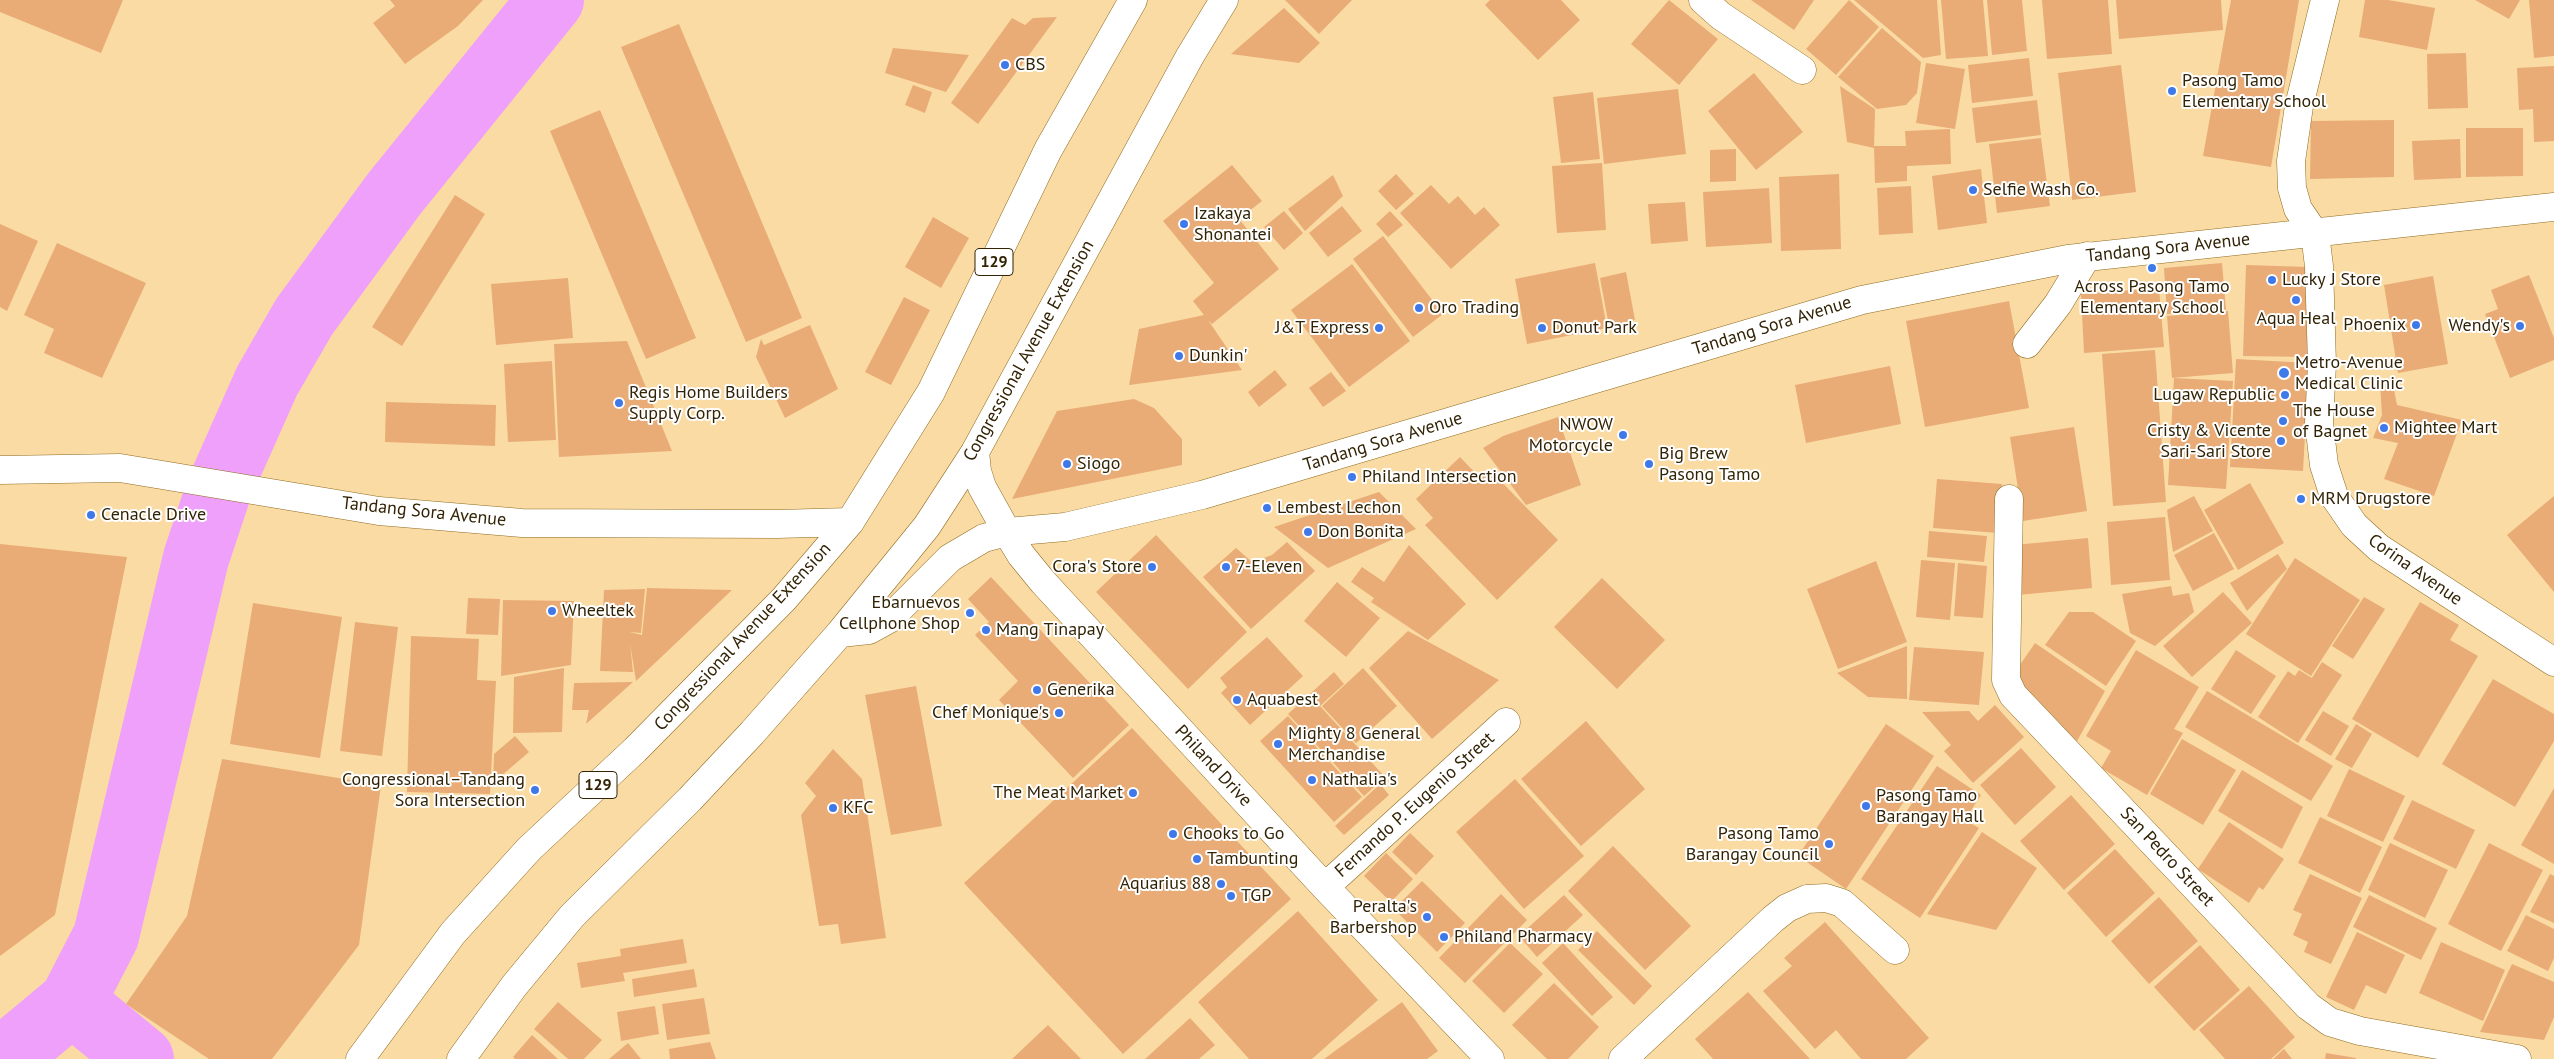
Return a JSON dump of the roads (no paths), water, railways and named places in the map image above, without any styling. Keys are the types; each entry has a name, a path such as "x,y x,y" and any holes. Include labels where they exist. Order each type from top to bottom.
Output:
{"main road":[{"name":"Congressional Avenue Extension","path":"360,1059 453,934 528,849 635,750 683,702 784,599 850,522 931,392 1048,150 1133,0"},
{"name":"Congressional Avenue Extension","path":"461,1059 514,986 572,916 690,799 840,633 927,526 975,452 1190,56 1224,0"},
{"path":"1703,0 1721,16 1802,70"},
{"path":"2315,234 2298,209 2292,188 2291,161 2299,106 2324,0"},
{"name":"Tandang Sora Avenue","path":"840,633 869,630 882,624 950,558 975,542 1007,532 1065,527 1202,495 1862,300 1998,271 2087,256 2203,243 2315,234 2554,207"},
{"name":"Corina Avenue","path":"2315,234 2319,266 2322,364 2319,423 2324,466 2334,496 2354,525 2379,548 2554,662"},
{"path":"2028,344 2058,304 2087,256"},
{"path":"975,452 977,471 982,487 1007,532"},
{"name":"Tandang Sora Avenue","path":"0,470 120,468 328,501 379,511 522,523 777,524 850,522"},
{"name":"San Pedro Street","path":"2009,499 2006,680 2013,695 2308,1006 2330,1022 2360,1031 2516,1059"},
{"name":"Philand Drive","path":"1007,532 1043,582 1325,887 1490,1059"},
{"name":"Fernando P. Eugenio Street","path":"1325,887 1506,722"},
{"path":"1624,1059 1787,908 1807,900 1826,898 1842,903 1895,950"}],"waterway":[{"path":"4,1059 72,1002 106,936 196,558 219,489 267,381 304,317 394,194 551,0"},
{"path":"72,1002 141,1059"}],"place":[{"name":"CBS","path":"1005,65"},
{"name":"Pasong Tamo Elementary School","path":"2172,91"},
{"name":"Selfie Wash Co.","path":"1973,190"},
{"name":"Izakaya Shonantei","path":"1184,224"},
{"name":"Across Pasong Tamo Elementary School","path":"2152,268"},
{"name":"Lucky J Store","path":"2272,280"},
{"name":"Aqua Heal","path":"2296,300"},
{"name":"Oro Trading","path":"1419,308"},
{"name":"Phoenix","path":"2416,325"},
{"name":"Wendy's","path":"2520,326"},
{"name":"J&T Express","path":"1379,328"},
{"name":"Donut Park","path":"1542,328"},
{"name":"Dunkin'","path":"1179,356"},
{"name":"Metro-Avenue Medical Clinic","path":"2284,373"},
{"name":"Lugaw Republic","path":"2285,395"},
{"name":"Regis Home Builders Supply Corp.","path":"619,403"},
{"name":"The House of Bagnet","path":"2283,421"},
{"name":"Mightee Mart","path":"2384,428"},
{"name":"NWOW Motorcycle","path":"1623,435"},
{"name":"Cristy & Vicente Sari-Sari Store","path":"2281,441"},
{"name":"Siogo","path":"1067,464"},
{"name":"Big Brew Pasong Tamo","path":"1649,464"},
{"name":"Philand Intersection","path":"1352,477"},
{"name":"MRM Drugstore","path":"2301,499"},
{"name":"Lembest Lechon","path":"1267,508"},
{"name":"Cenacle Drive","path":"91,515"},
{"name":"Don Bonita","path":"1308,532"},
{"name":"Cora's Store","path":"1152,567"},
{"name":"7-Eleven","path":"1226,567"},
{"name":"Wheeltek","path":"552,611"},
{"name":"Ebarnuevos Cellphone Shop","path":"970,613"},
{"name":"Mang Tinapay","path":"986,630"},
{"name":"Generika","path":"1037,690"},
{"name":"Aquabest","path":"1237,700"},
{"name":"Chef Monique's","path":"1059,713"},
{"name":"Mighty 8 General Merchandise","path":"1278,744"},
{"name":"Nathalia's","path":"1312,780"},
{"name":"Congressional–Tandang Sora Intersection","path":"535,790"},
{"name":"The Meat Market","path":"1133,793"},
{"name":"Pasong Tamo Barangay Hall","path":"1866,806"},
{"name":"KFC","path":"833,808"},
{"name":"Chooks to Go","path":"1173,834"},
{"name":"Pasong Tamo Barangay Council","path":"1829,844"},
{"name":"Tambunting","path":"1197,859"},
{"name":"Aquarius 88","path":"1221,884"},
{"name":"TGP","path":"1231,896"},
{"name":"Peralta's Barbershop","path":"1427,917"},
{"name":"Philand Pharmacy","path":"1444,937"}]}
